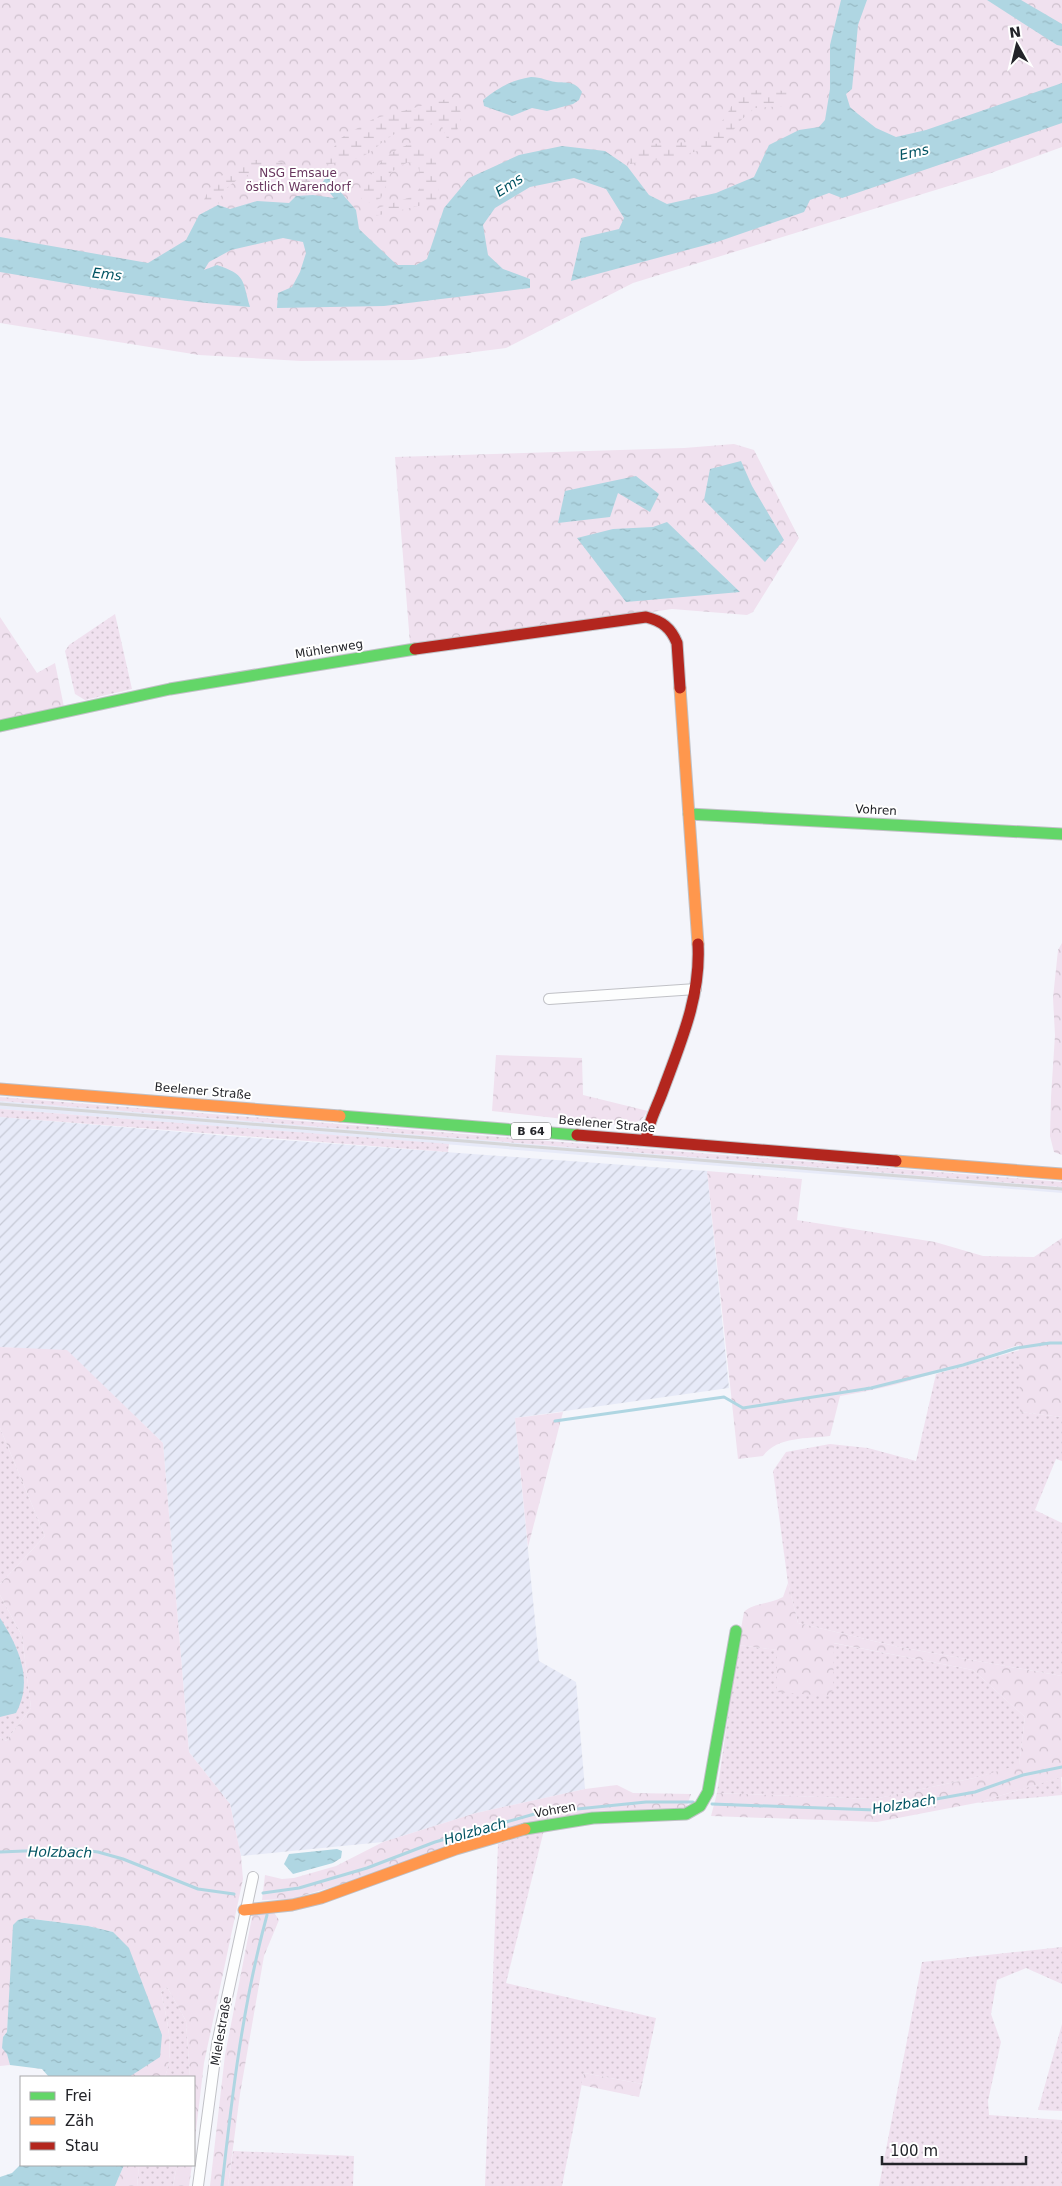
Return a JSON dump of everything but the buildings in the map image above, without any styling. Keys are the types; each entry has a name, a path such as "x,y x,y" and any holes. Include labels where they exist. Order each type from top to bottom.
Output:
{"street":[{"name":"Mühlenweg","path":"0,726 136,695 392,652 646,617 665,623 672,631 677,643 689,814"},
{"name":"Vohren","path":"689,814 1062,834"},
{"path":"646,1140 648,1126 657,1107 690,1017 696,989 698,951 689,814"},
{"path":"549,999 696,989"},
{"name":"Beelener Straße","path":"0,1089 1062,1174"},
{"name":"Vohren","path":"244,1910 292,1905 321,1898 496,1837 539,1826 594,1817 686,1814 696,1810 702,1805 708,1792 736,1631"},
{"name":"Mielestraße","path":"198,2186 217,2044 244,1910 253,1877"}],"shaded area":[{"path":"0,1101 1062,1187 1062,1193 0,1109"},
{"path":"0,1117 241,1137 707,1171 729,1388 515,1418 539,1661 576,1682 585,1789 476,1813 383,1842 241,1856 230,1804 189,1752 163,1443 67,1351 0,1347"}],"green space":[{"name":"NSG Emsaue östlich Warendorf","path":"0,0 1062,0 1062,147 991,173 633,283 506,348 412,360 301,361 199,355 0,323"},
{"path":"770,88 795,94 783,106 755,108 741,120 723,144 679,156 630,164 628,156 651,144 691,142 708,134 725,118 733,103 747,92"},
{"path":"454,97 462,115 456,134 448,141 441,124 420,126 394,135 364,155 345,161 320,165 341,138 373,119"},
{"path":"411,144 435,149 439,194 436,202 371,217 372,210 414,196 422,185 418,165 408,162 391,172 381,198 371,203 361,199 368,180 379,164 393,152"},
{"path":"259,159 283,163 301,173 313,185 308,194 299,195 291,181 282,175 260,172 238,180 222,195 218,205 199,215 208,192 220,177"},
{"path":"734,444 754,450 799,538 753,612 747,615 672,609 412,647 410,643 395,457 684,448"},
{"path":"115,614 132,689 85,700 75,694 65,651 69,645"},
{"path":"0,617 37,673 55,663 64,707 0,722"},
{"path":"1062,943 1062,1155 1054,1152 1050,1136 1055,1035 1053,998 1058,950"},
{"path":"496,1055 582,1058 583,1095 648,1111 641,1120 627,1126 492,1111"},
{"path":"0,1097 1062,1182 1062,1187 0,1101"},
{"path":"0,1109 449,1144 448,1152 0,1117"},
{"path":"707,1171 802,1179 797,1220 935,1242 983,1256 1034,1257 1062,1238 1062,1417 1020,1412 1019,1345 953,1368 908,1381 840,1396 830,1436 803,1438 785,1442 769,1450 763,1456 738,1459"},
{"path":"0,1347 67,1350 163,1443 189,1752 230,1804 241,1856 243,1879 204,2063 195,2139 195,2076 190,2076 186,2021 167,1987 161,1992 168,2024 170,2045 165,2076 129,2076 113,1932 88,1926 25,1918 11,1982 7,2032 3,2037 10,2065 0,2066 0,1737 6,1741 31,1708 22,1636 0,1595 0,1584 45,1536 0,1428"},
{"path":"1020,1350 1020,1412 1062,1417 1062,1461 1056,1459 1035,1510 1062,1523 1062,1676 899,1647 798,1623 788,1583 773,1471 786,1452 830,1444 868,1448 916,1461 936,1374"},
{"path":"563,1412 528,1547 515,1418"},
{"path":"0,1428 45,1536 0,1584"},
{"path":"788,1583 798,1623 899,1647 1062,1676 1062,1777 976,1803 877,1822 711,1816 717,1793 874,1799 974,1778 1019,1765 1025,1717 973,1670 834,1643 833,1690 827,1696 777,1692 777,1650 738,1645 744,1612 752,1607 783,1597"},
{"path":"0,1595 22,1636 31,1708 6,1741 0,1737"},
{"path":"833,1643 973,1670 1025,1717 1019,1766 974,1778 874,1799 717,1793 738,1645 778,1650 777,1692 833,1690"},
{"path":"1061,1777 1062,1795 976,1803"},
{"path":"617,1785 633,1793 691,1794 686,1809 593,1811 291,1899 262,1900 265,1875 282,1879 294,1878 336,1866 383,1842 476,1813 585,1789"},
{"path":"544,1830 506,1983 656,2018 642,2084 584,2073 562,2186 485,2186 498,1844"},
{"path":"273,1911 279,1920 264,1956 240,2094 228,2186 210,2186 225,2055 253,1912"},
{"path":"1062,1947 1062,1984 1026,1968 997,1980 991,2014 1001,2042 988,2101 989,2115 1062,2120 1062,2186 879,2186 922,1962"},
{"path":"167,1987 186,2021 190,2076 165,2076 170,2045 168,2024 161,1992"},
{"path":"1062,2024 1062,2111 1038,2110"},
{"path":"584,2073 642,2084 639,2097 581,2085"},
{"path":"233,2151 354,2156 353,2186 228,2186"},
{"path":"124,2166 139,2166 137,2186 115,2186"},
{"path":"139,2166 177,2166 173,2186 137,2186"},
{"path":"177,2166 192,2166 189,2186 173,2186"}],"water":[{"name":"Ems","path":"841,0 867,0 858,25 852,89 846,94 850,107 876,128 896,137 926,130 1062,83 1062,123 842,198 829,193 810,200 804,212 717,242 571,281 581,238 619,229 624,218 606,189 574,178 530,187 495,208 483,225 488,255 503,269 530,279 530,288 384,306 277,308 278,293 292,287 300,272 306,253 303,242 283,238 231,250 209,262 204,270 217,265 238,275 244,284 250,307 156,297 0,272 0,237 148,263 186,240 199,215 218,205 230,209 257,201 289,203 296,196 313,195 334,198 322,183 327,176 356,210 359,229 397,265 416,265 427,259 444,208 469,178 519,155 562,146 605,151 627,166 649,195 667,204 716,193 754,177 769,145 799,130 819,127 825,120 830,89 830,45"},
{"path":"987,0 1021,0 1062,24 1062,46 1057,45"},
{"path":"531,77 574,84 582,92 579,100 573,104 547,111 532,108 512,116 484,106 483,100 500,88 511,82"},
{"path":"741,461 752,486 784,540 765,562 704,500 710,469"},
{"path":"636,476 659,494 650,512 618,493 610,517 558,523 565,491"},
{"path":"667,522 740,592 626,602 577,538 613,529 653,527"},
{"path":"0,1618 18,1652 24,1676 24,1688 16,1713 0,1717"},
{"path":"337,1849 342,1851 341,1858 333,1863 293,1874 284,1864 289,1854"},
{"path":"25,1918 88,1926 113,1932 129,1948 162,2035 160,2057 131,2076 48,2076 42,2069 10,2065 7,2054 2,2048 3,2037 7,2032 13,1925 18,1920"},
{"path":"20,2165 124,2166 115,2186 0,2186 0,2177 12,2173"}],"waterway":[{"path":"555,1421 724,1397 743,1408 871,1388 963,1365 1017,1348 1062,1343"},
{"name":"Holzbach","path":"712,1804 875,1810 975,1792 1023,1775 1062,1767"},
{"name":"Holzbach","path":"263,1893 299,1888 367,1868 435,1842 538,1813 646,1802 693,1802"},
{"name":"Holzbach","path":"0,1852 74,1849 98,1852 123,1859 198,1889 234,1894"},
{"path":"222,2186 234,2083 245,2015 267,1915"}],"railway":[{"path":"0,1104 1062,1189"}],"traffic: fast":[{"path":"0,726 170,689 415,649"},
{"path":"689,814 1062,834"},
{"path":"340,1116 577,1135"},
{"path":"525,1829 593,1818 686,1814 700,1806 708,1792 736,1631"}],"traffic: slow":[{"path":"680,688 698,944"},
{"path":"0,1089 340,1116"},
{"path":"896,1161 1062,1174"},
{"path":"244,1910 292,1905 321,1898 456,1849 525,1829"}],"traffic: jam":[{"path":"415,649 646,617 665,626 675,638 680,688"},
{"path":"646,1140 650,1122 676,1056 693,1002 698,964 698,944"},
{"path":"577,1135 896,1161"}]}
